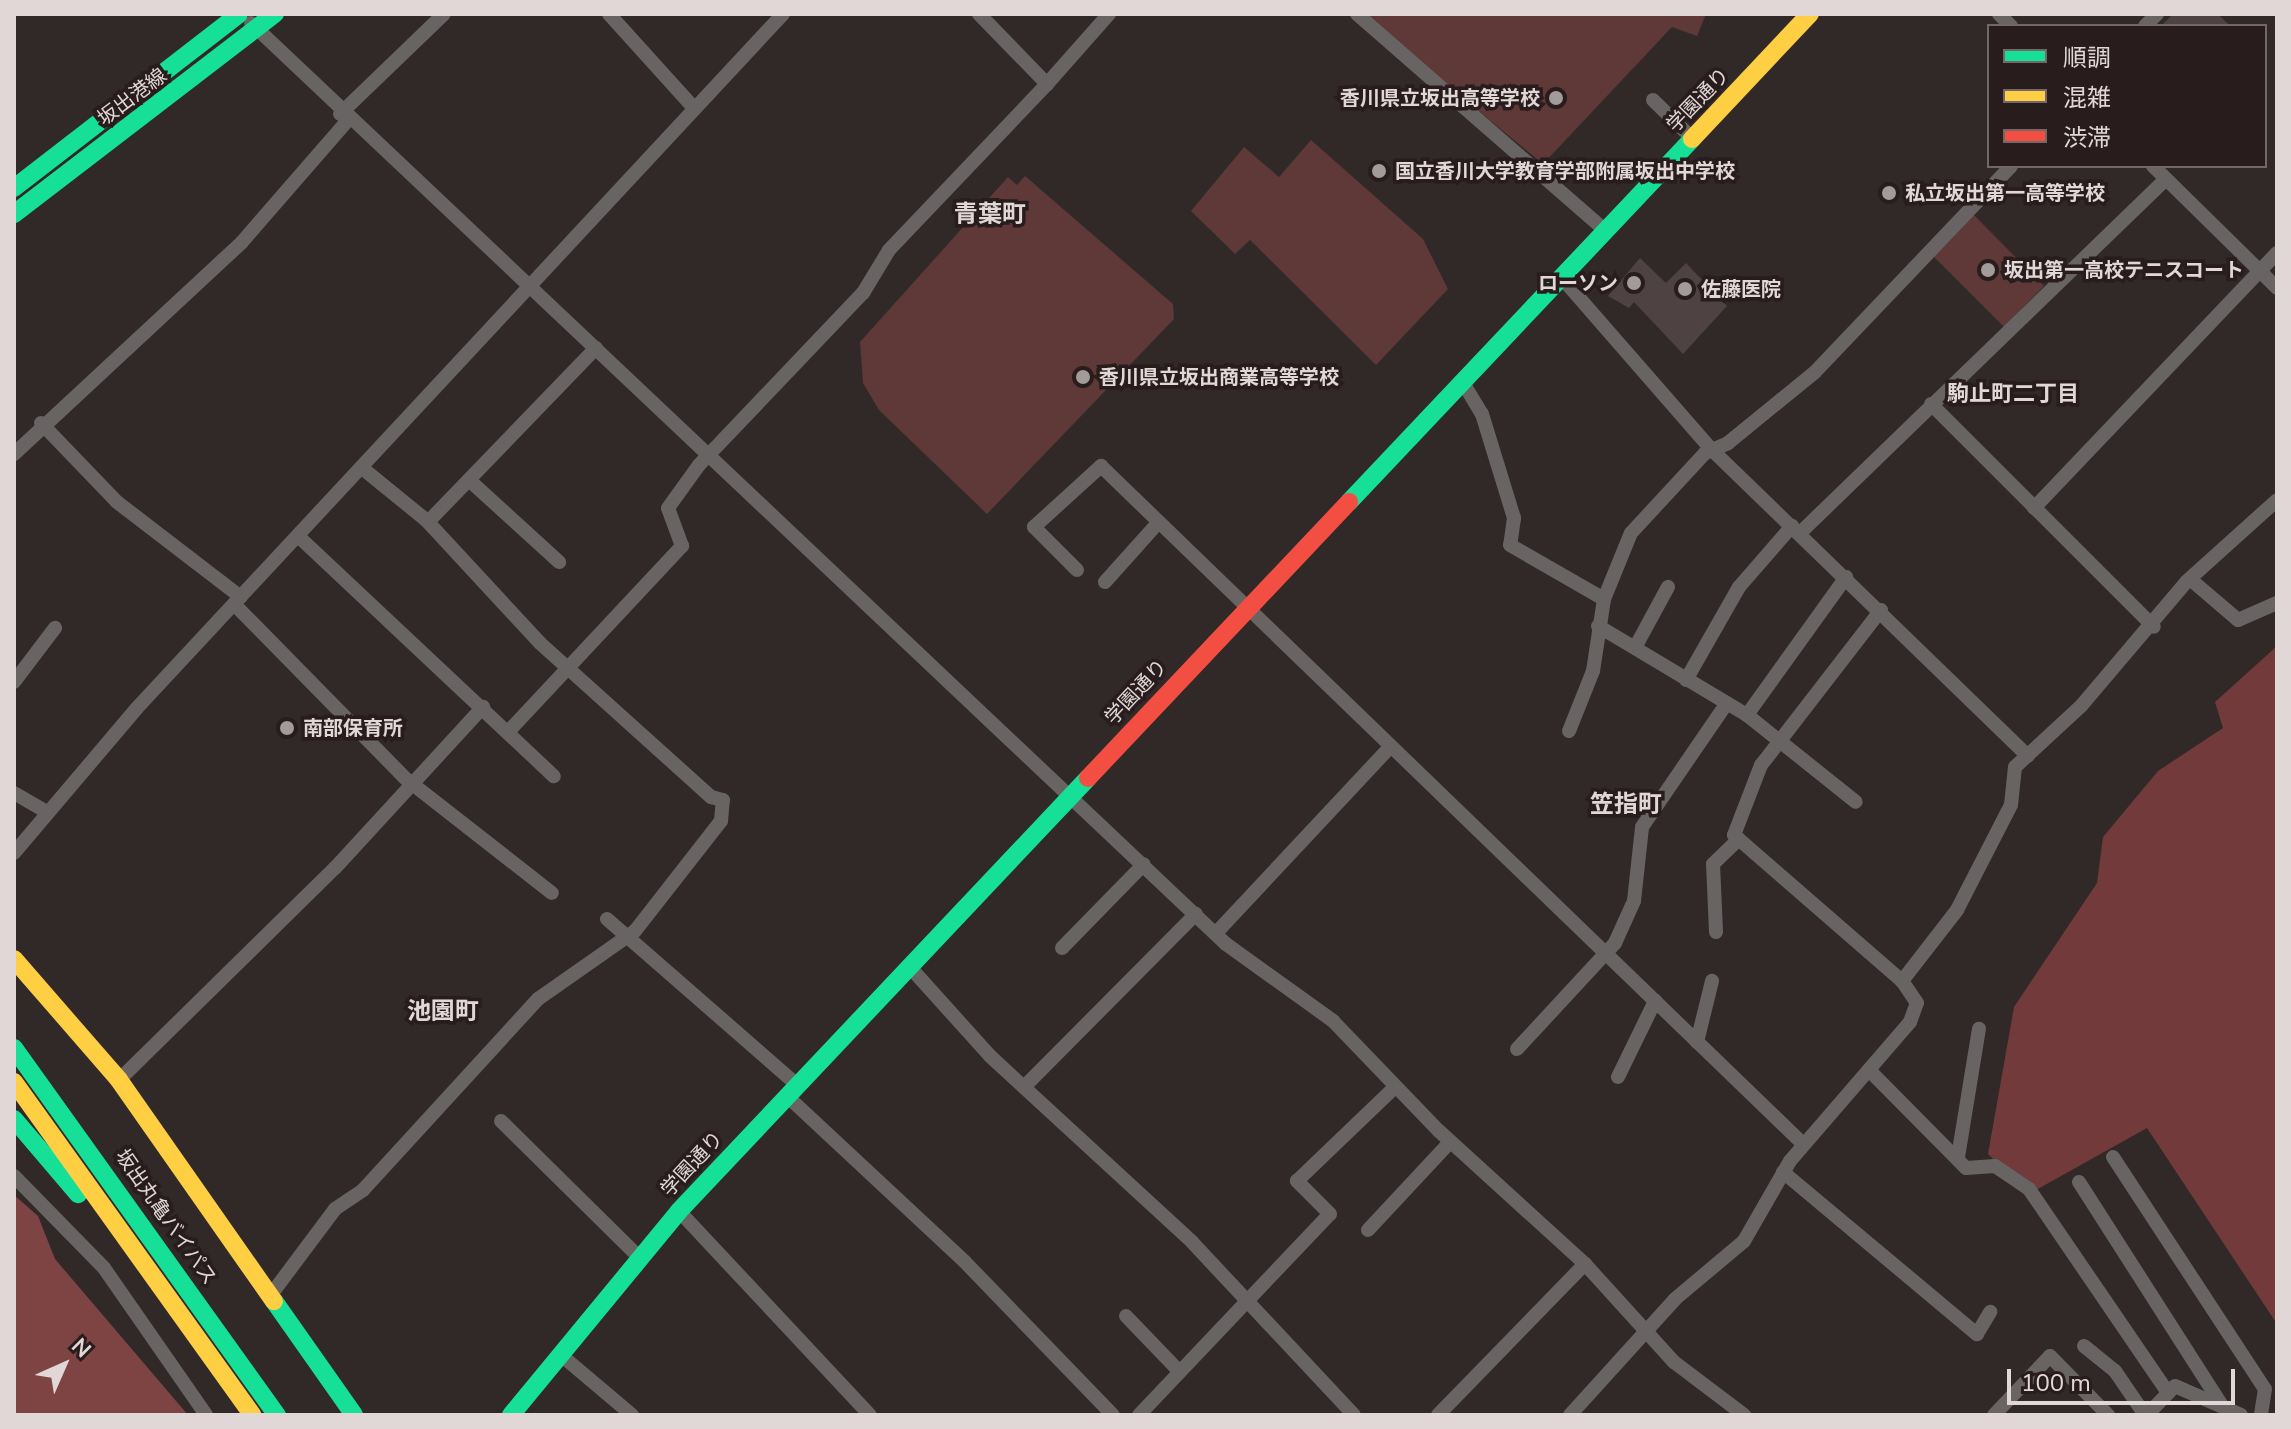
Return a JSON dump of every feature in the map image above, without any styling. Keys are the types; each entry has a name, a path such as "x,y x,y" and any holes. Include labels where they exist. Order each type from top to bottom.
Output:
{"main road":[{"name":"坂出港線","path":"14,188 241,14"},
{"name":"坂出港線","path":"14,214 275,14"},
{"name":"学園通り","path":"511,1415 679,1211 1810,14"},
{"path":"14,959 119,1080 354,1415"},
{"path":"14,1026 251,1375"},
{"name":"坂出丸亀バイパス","path":"14,1048 277,1415"},
{"name":"坂出丸亀バイパス","path":"14,1082 177,1305 252,1415"},
{"path":"14,1119 177,1305"}],"street":[{"path":"241,14 344,118 527,290 596,348 710,453 1072,792 1216,933 1253,967 1315,1005 1450,1142 1585,1264 1704,1389 1737,1413"},
{"path":"14,454 41,423 242,242 344,118 444,14"},
{"path":"609,14 693,107"},
{"path":"14,853 238,600 693,107 783,14"},
{"path":"979,14 1047,84"},
{"path":"508,732 682,546 668,508 710,453 845,314 889,250 1109,14"},
{"path":"1357,14 1605,230"},
{"path":"1653,100 1692,138"},
{"path":"1569,731 1593,671 1604,599 1631,533 1711,449 1815,372 2009,168"},
{"path":"2155,168 2277,288"},
{"path":"1686,680 1739,587 2166,179"},
{"path":"2034,508 2277,253"},
{"path":"1561,277 1711,449 1881,610 2028,756"},
{"path":"428,522 596,348"},
{"path":"1462,381 1477,400 1514,518 1510,545 1604,599"},
{"path":"1931,404 2154,627"},
{"path":"41,423 117,502 238,600 413,781 552,893"},
{"path":"1077,570 1034,527 1101,466 1244,610 1803,1144"},
{"path":"270,1296 335,1209 363,1190 538,999 628,937 709,839 723,800 711,797 570,665 428,522 362,468"},
{"path":"469,480 559,562"},
{"path":"1902,981 1957,910 2011,805 2015,767 2154,627 2190,579 2277,500"},
{"path":"1105,582 1157,524"},
{"path":"298,536 554,776"},
{"path":"1747,715 1846,577"},
{"path":"2190,579 2238,620 2277,603"},
{"path":"1637,644 1668,587"},
{"path":"1716,932 1713,864 1739,839 1741,805 1779,744 1881,610"},
{"path":"1598,626 1637,644 1686,680 1747,715 1779,744 1856,802"},
{"path":"14,682 55,628"},
{"path":"1517,1049 1606,954 1634,901 1642,827 1727,703"},
{"path":"119,1080 483,707"},
{"path":"1216,933 1388,749"},
{"path":"14,793 48,813"},
{"path":"1570,1415 1648,1329 1744,1241 1783,1172 1803,1144 1916,1012 1902,981 1739,839"},
{"path":"1062,948 1144,864"},
{"path":"1024,1087 1196,914"},
{"path":"607,919 792,1090 1113,1415"},
{"path":"909,966 1024,1087 1192,1242 1244,1303 1354,1415"},
{"path":"1697,1042 1712,981"},
{"path":"1618,1077 1655,1001"},
{"path":"1958,1157 1979,1029"},
{"path":"1869,1070 1966,1168 2011,1172 2029,1189 2168,1393"},
{"path":"1139,1415 1330,1214 1297,1181 1394,1088"},
{"path":"501,1121 639,1257"},
{"path":"1368,1230 1450,1142"},
{"path":"2113,1157 2265,1389 2261,1415"},
{"path":"1783,1172 1977,1334 1990,1312"},
{"path":"14,1176 104,1268 206,1415"},
{"path":"2079,1182 2223,1407"},
{"path":"679,1211 855,1403 870,1415"},
{"path":"1438,1415 1585,1264"},
{"path":"1126,1316 1179,1371"},
{"path":"2084,1346 2115,1371 2146,1415 2175,1386 2241,1415"},
{"path":"561,1355 632,1415"},
{"path":"1994,1415 2050,1356 2108,1415"},
{"path":"842,1415 855,1403"}],"shaded area":[{"name":"香川県立坂出高等学校","path":"1706,14 1697,36 1672,27 1543,164 1364,16"},
{"path":"1311,140 1423,239 1448,289 1376,365 1250,240 1235,254 1191,211 1244,147 1279,177"},
{"path":"1025,176 1173,304 1174,319 987,514 879,410 863,383 860,342 1008,177 1017,185"},
{"name":"坂出第一高校テニスコート","path":"1972,213 2044,286 2004,327 1931,254"},
{"path":"2277,646 2277,1324 2147,1128 2029,1194 1988,1154 2014,1007 2097,883 2103,837 2158,771 2223,728 2215,702"},
{"path":"14,1195 38,1216 55,1259 188,1415 14,1415"}],"building":[{"path":"2173,14 2218,14 2228,24 2163,24"},
{"name":"佐藤医院","path":"1640,258 1666,283 1686,263 1727,306 1683,354 1634,302 1629,308 1608,296"}],"traffic: fast":[{"path":"14,188 239,14"},
{"path":"14,214 275,14"},
{"path":"1349,502 1692,139"},
{"path":"511,1415 679,1211 1088,778"},
{"path":"14,1048 277,1415"},
{"path":"14,1119 78,1194"},
{"path":"274,1301 354,1415"}],"traffic: slow":[{"path":"1692,139 1810,14"},
{"path":"14,959 119,1080 274,1301"},
{"path":"14,1082 252,1415"}],"traffic: jam":[{"path":"1088,778 1349,502"}],"place":[{"name":"香川県立坂出高等学校","path":"1556,98"},
{"name":"国立香川大学教育学部附属坂出中学校","path":"1379,171"},
{"name":"私立坂出第一高等学校","path":"1889,193"},
{"name":"坂出第一高校テニスコート","path":"1988,270"},
{"name":"ローソン","path":"1634,283"},
{"name":"佐藤医院","path":"1685,289"},
{"name":"香川県立坂出商業高等学校","path":"1083,377"},
{"name":"南部保育所","path":"287,728"}],"district":[{"name":"青葉町","path":"990,215"},
{"name":"駒止町二丁目","path":"2013,395"},
{"name":"笠指町","path":"1626,805"},
{"name":"池園町","path":"443,1012"}]}
